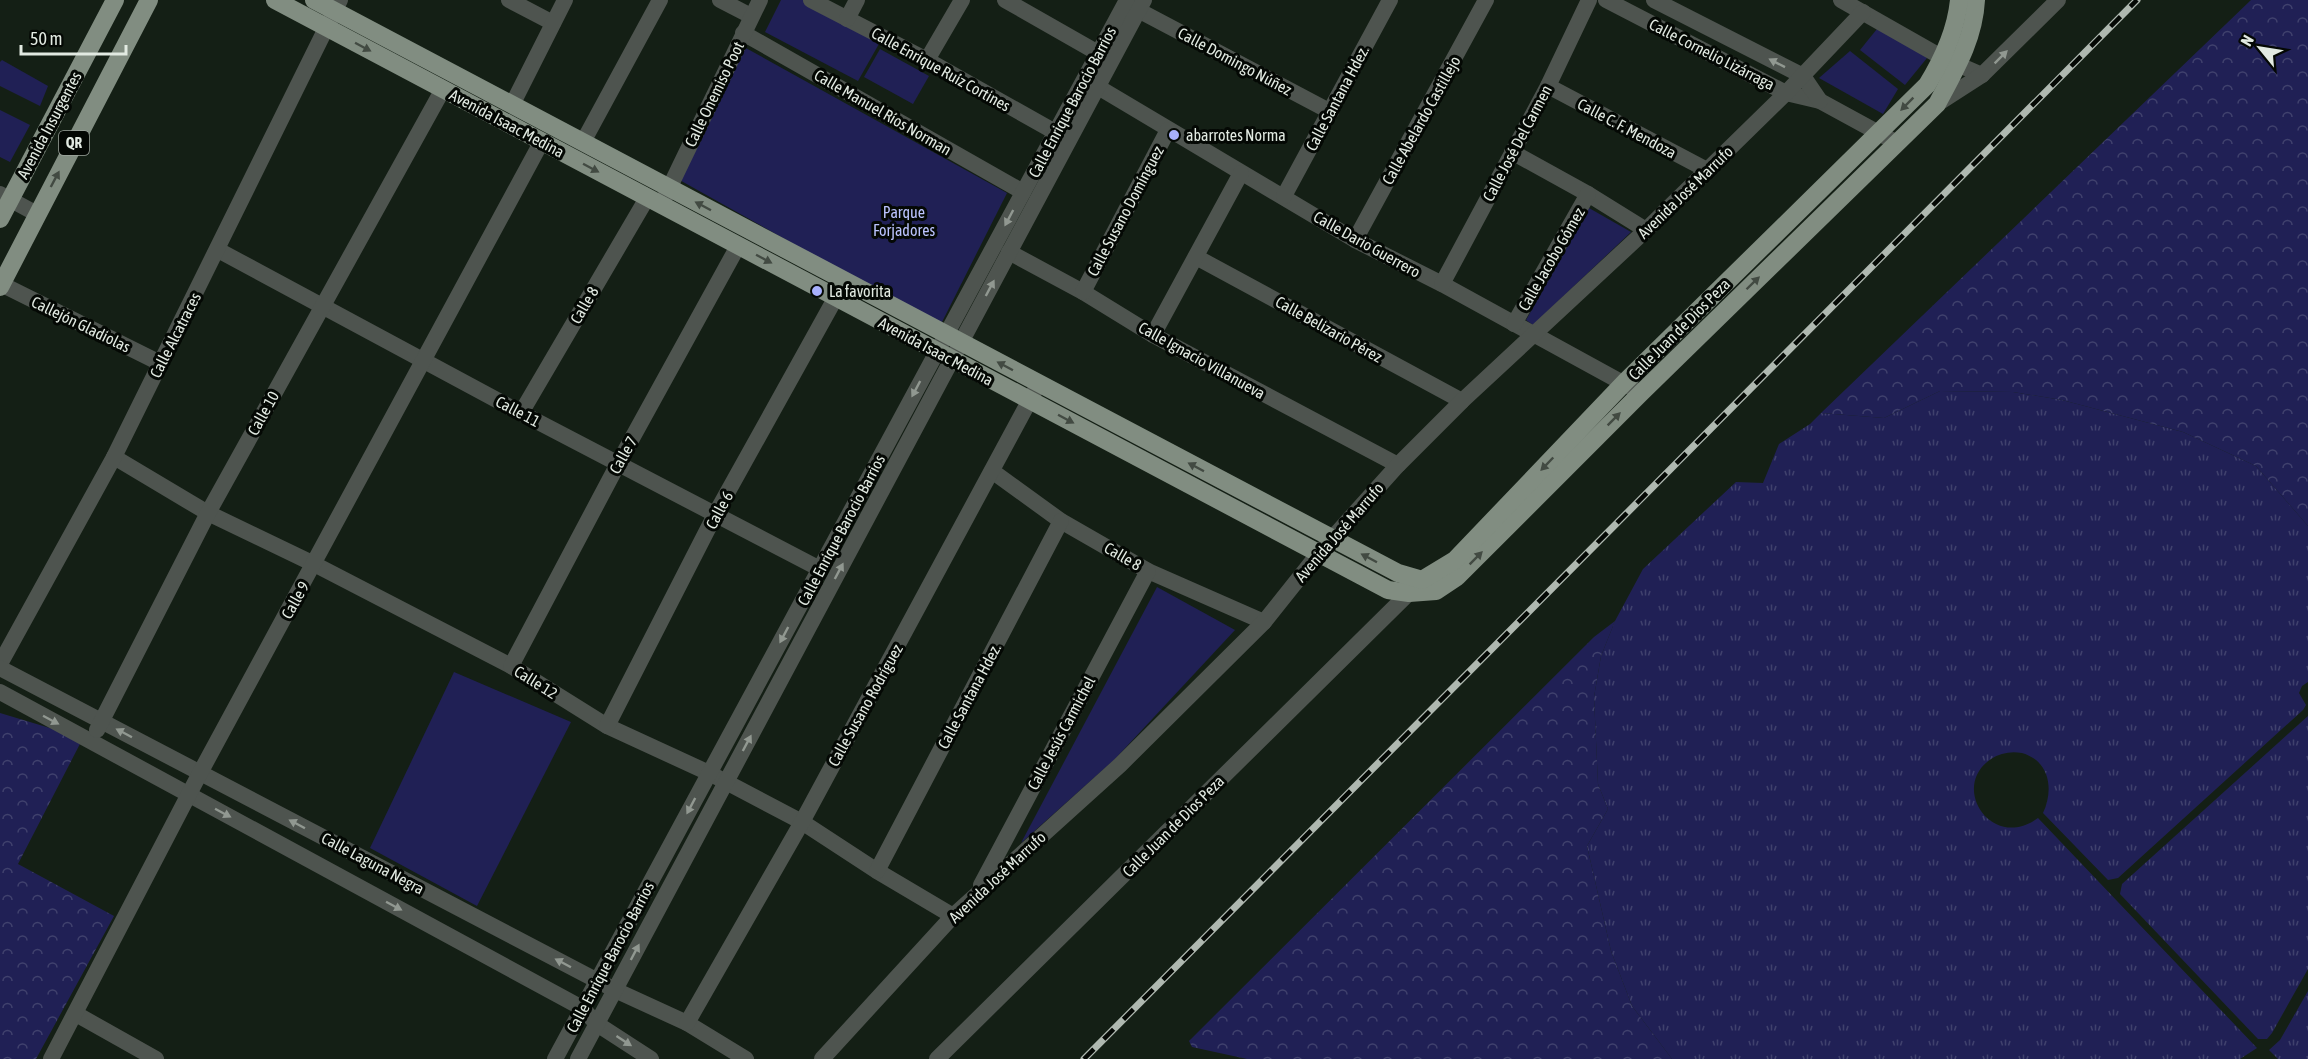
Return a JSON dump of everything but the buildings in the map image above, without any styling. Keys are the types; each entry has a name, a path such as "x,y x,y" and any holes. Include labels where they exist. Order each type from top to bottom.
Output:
{"main road":[{"name":"Avenida Insurgentes","path":"0,219 5,197 115,0"},
{"name":"Avenida Insurgentes","path":"1,286 149,0"},
{"name":"Avenida Isaac Medina","path":"275,0 1388,590 1409,593"},
{"name":"Avenida Isaac Medina","path":"314,0 337,5 512,105 1398,573 1422,580"},
{"path":"1951,62 1959,0"},
{"path":"1951,62 1971,33 1976,0"},
{"name":"Calle Juan de Dios Peza","path":"1422,580 1455,560 1633,388 1937,104 1951,62"},
{"name":"Calle Juan de Dios Peza","path":"1409,593 1436,591 1457,577 1633,388 1879,133 1951,62"}],"street":[{"path":"509,0 553,23"},
{"path":"512,105 565,0"},
{"path":"583,142 660,0"},
{"path":"720,0 751,16"},
{"name":"Calle Onemiso Poot","path":"654,201 669,188 760,0"},
{"name":"Calle Enrique Ruíz Cortines","path":"811,0 927,60 1062,136"},
{"path":"847,19 857,0"},
{"path":"927,60 962,0"},
{"path":"1005,0 1098,53"},
{"name":"Calle Santana Hdez.","path":"1284,196 1390,0"},
{"name":"Calle Abelardo Castillejo","path":"1355,240 1486,0"},
{"name":"Calle José Del Carmen","path":"1442,285 1548,86 1589,0"},
{"name":"Calle Cornelio Lizárraga","path":"1606,0 1786,93 1820,101 1897,143"},
{"name":"Calle Cornelio Lizárraga","path":"1654,0 1803,76 1820,101"},
{"path":"1841,0 1951,62 1982,75"},
{"name":"Calle Juan de Dios Peza","path":"1937,104 1982,75 2058,0"},
{"name":"Calle Enrique Barocio Barrios","path":"953,338 1009,252 1098,53 1136,4"},
{"name":"Calle Enrique Barocio Barrios","path":"578,1059 726,782 953,338 1023,192 1098,87 1136,4"},
{"name":"Calle Domingo Núñez","path":"1136,4 1331,112"},
{"name":"Calle Alcatraces","path":"0,666 114,457 328,28 337,5"},
{"name":"Avenida José Marrufo","path":"822,1059 953,916 1120,765 1264,622 1318,553 1398,465 1462,401 1646,230 1803,76 1863,12"},
{"name":"Calle Manuel Ríos Norman","path":"743,33 1023,192"},
{"name":"Calle C. F. Mendoza","path":"1548,86 1707,170"},
{"name":"Calle Dario Guerrero","path":"1098,87 1355,240 1633,388"},
{"name":"Calle 10","path":"91,741 208,513 443,89"},
{"name":"Calle Susano Domínguez","path":"1083,292 1168,130"},
{"name":"Calle 9","path":"51,1059 200,773 542,141"},
{"path":"1512,152 1588,194 1646,230"},
{"path":"1153,335 1240,173"},
{"name":"Calle Jacobo Gómez","path":"1514,324 1588,194"},
{"path":"5,197 37,214"},
{"name":"Calle 8","path":"521,412 654,201"},
{"name":"Calle 7","path":"511,666 619,462 738,246"},
{"name":"Calle 11","path":"218,250 820,569"},
{"name":"Calle Ignacio Villanueva","path":"1009,252 1083,292 1153,335 1398,465"},
{"name":"Calle Belizario Pérez","path":"1196,257 1462,401"},
{"name":"Callejón Gladiolas","path":"1,286 160,363"},
{"name":"Calle 6","path":"607,726 716,513 836,297"},
{"name":"Calle Enrique Barocio Barrios","path":"555,1059 820,569 944,355"},
{"name":"Calle Susano Rodríguez","path":"687,1023 802,822 1039,383"},
{"path":"1121,448 1130,431"},
{"name":"Calle 12","path":"114,457 208,513 315,564 511,666 607,726 709,773 802,822 877,871 953,916"},
{"name":"Calle 8","path":"992,471 1061,521 1148,571 1264,622"},
{"name":"Calle Santana Hdez.","path":"877,871 1061,521"},
{"name":"Calle Jesús Carmichel","path":"975,896 1148,571"},
{"name":"Calle Juan de Dios Peza","path":"937,1059 1422,580"},
{"name":"Calle Laguna Negra","path":"0,666 102,722 615,990 687,1023 746,1059"},
{"name":"Calle Laguna Negra","path":"0,692 582,1008 597,1024 651,1059"},
{"path":"355,885 368,861"},
{"path":"76,1014 156,1059"}],"green space":[{"path":"781,0 805,0 880,42 858,81 765,32"},
{"path":"2251,0 2308,0 2308,526 2256,466 2183,432 2062,400 2013,392 1940,391 1884,418 1821,413"},
{"path":"1881,24 1927,58 1905,85 1860,50"},
{"name":"Parque Forjadores","path":"744,47 1007,193 940,326 676,178"},
{"path":"880,49 929,76 913,104 864,77"},
{"path":"1850,51 1898,89 1883,114 1819,78"},
{"path":"2,60 48,86 40,106 0,86 0,62"},
{"path":"0,110 30,125 10,162 0,157"},
{"path":"1589,208 1631,232 1533,325 1526,320"},
{"path":"1940,391 2013,392 2062,400 2183,432 2256,466 2308,526 2308,682 2302,686 2299,693 2306,705 2118,878 2108,880 2043,813 2049,786 2044,769 2031,757 2014,752 1994,757 1979,771 1974,785 1975,799 1981,812 1992,822 2005,827 2021,826 2038,818 2257,1048 2240,1059 1672,1059 1632,1006 1611,951 1587,846 1608,809 1598,784 1594,697 1601,656 1615,621 1643,569 1736,482 1763,483 1779,444 1810,424 1821,413 1884,418"},
{"path":"1157,587 1235,630 1114,760 1021,843"},
{"path":"1615,621 1601,656 1594,697 1598,784 1608,809 1587,846 1611,951 1632,1006 1672,1059 1247,1059 1192,1047 1189,1041 1594,637"},
{"path":"454,672 571,722 477,906 370,848"},
{"path":"0,713 83,738 18,864 114,916 36,1059 0,1059"},
{"path":"2308,716 2308,969 2272,1033 2267,1039 2258,1039 2120,894 2122,884"},
{"path":"2308,991 2308,1059 2278,1059 2269,1050 2280,1040"}],"railway":[{"path":"1084,1059 2137,0"}],"place":[{"name":"abarrotes Norma","path":"1174,135"},
{"name":"La favorita","path":"817,291"}]}
